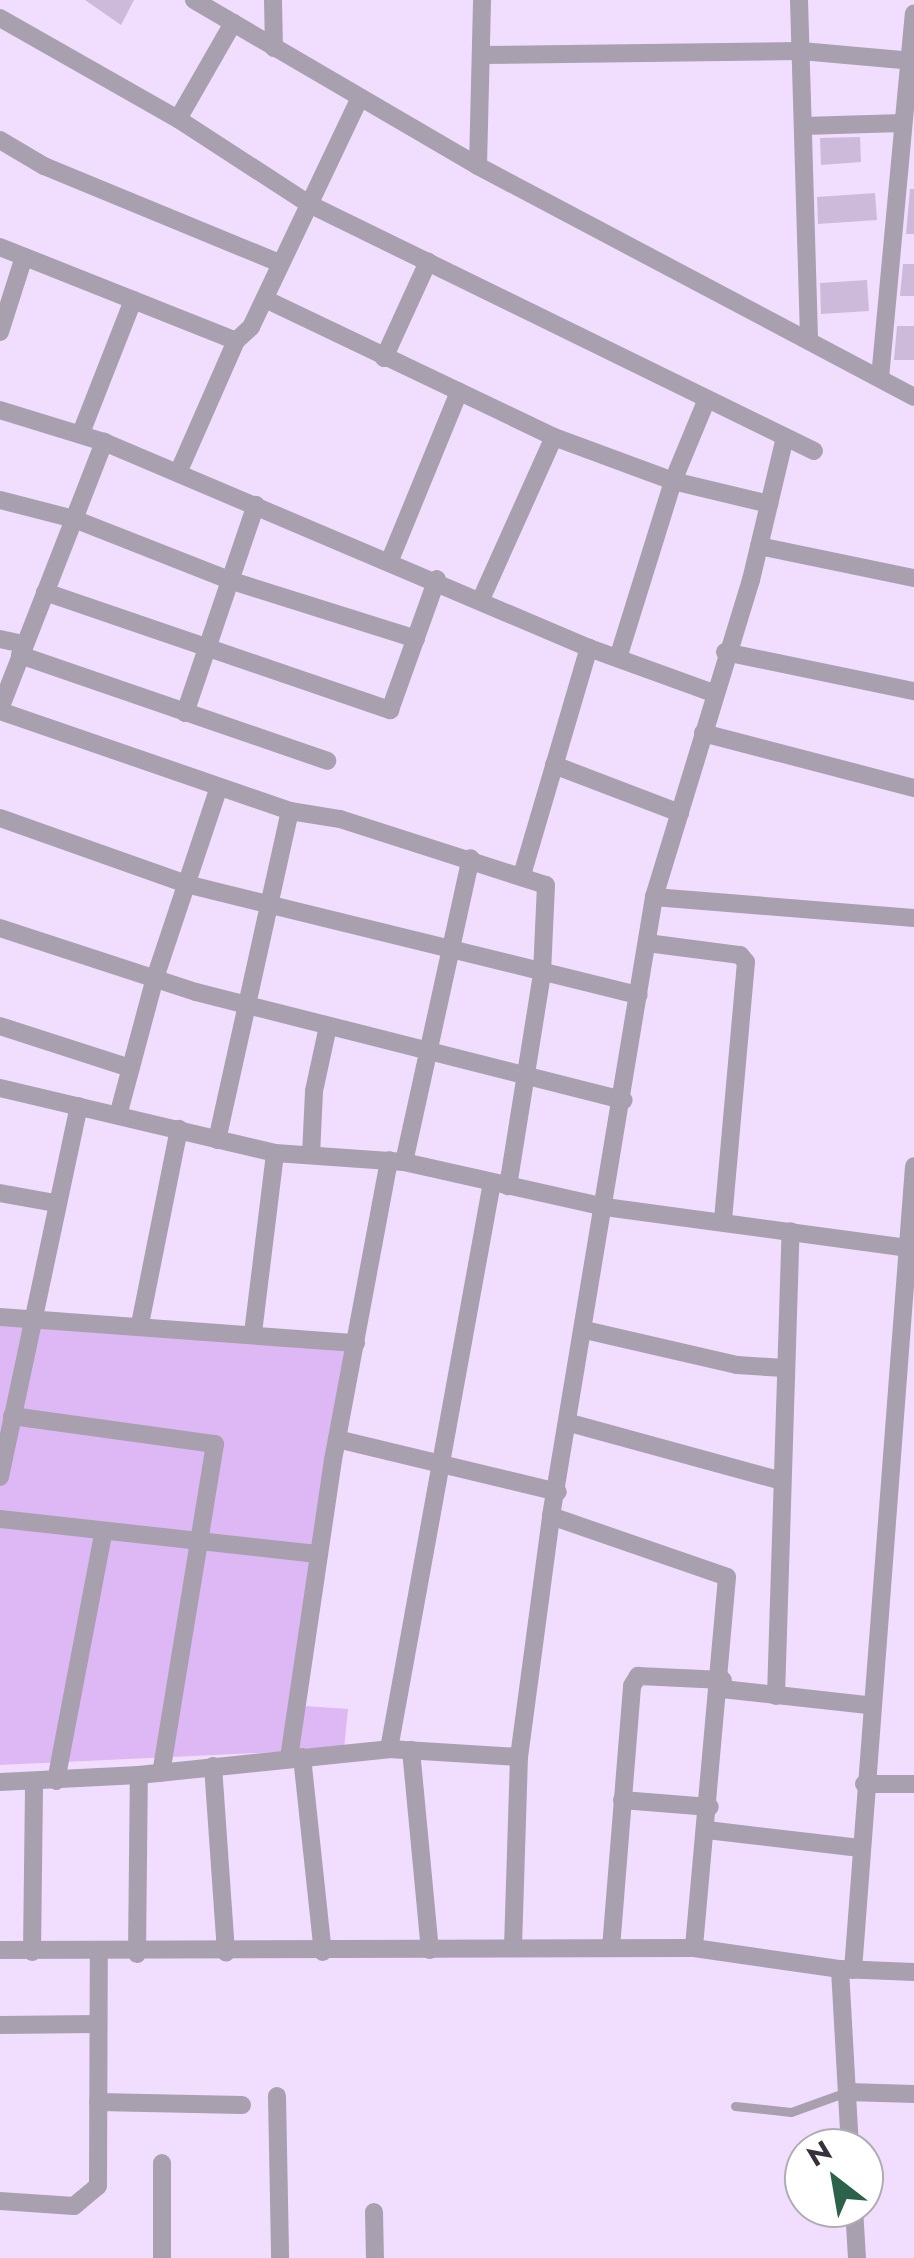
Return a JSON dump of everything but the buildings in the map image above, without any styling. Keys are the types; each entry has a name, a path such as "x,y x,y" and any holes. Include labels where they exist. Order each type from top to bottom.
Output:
{"street":[{"path":"194,0 359,100 478,166 914,398"},
{"path":"273,0 274,48"},
{"path":"478,166 482,0"},
{"path":"800,0 809,341"},
{"path":"880,378 914,14"},
{"path":"0,18 178,119 310,204 814,451"},
{"path":"178,119 232,23"},
{"path":"482,55 801,51 912,61"},
{"path":"178,473 236,341 265,300 279,262 359,100"},
{"path":"803,126 904,124"},
{"path":"0,140 44,166 279,262"},
{"path":"0,247 236,341"},
{"path":"0,332 24,257"},
{"path":"384,358 428,262"},
{"path":"81,432 132,300"},
{"path":"265,300 554,437 673,481 769,504"},
{"path":"390,560 459,392"},
{"path":"618,658 673,481 707,399"},
{"path":"0,410 81,432 482,598 588,648 714,693"},
{"path":"482,598 554,437"},
{"path":"513,1948 518,1757 552,1516 624,1100 654,896 724,652 759,546 785,437"},
{"path":"104,442 0,710 290,811 471,858 522,875 548,890 542,974 524,1078 389,1749"},
{"path":"0,500 74,519 229,580 416,639"},
{"path":"185,713 256,505"},
{"path":"759,546 914,578"},
{"path":"45,592 390,710 437,579"},
{"path":"0,639 185,713 326,760"},
{"path":"522,875 588,648"},
{"path":"724,652 914,691"},
{"path":"703,733 914,788"},
{"path":"554,765 680,813"},
{"path":"118,1112 154,978 219,787"},
{"path":"216,1140 242,1004 290,811"},
{"path":"0,818 186,884 450,944 542,974 639,995"},
{"path":"323,1952 296,1758 319,1554 356,1342 471,858"},
{"path":"654,896 914,918"},
{"path":"0,928 242,1004 524,1078 624,1100"},
{"path":"647,943 740,954 746,962 723,1222"},
{"path":"0,1026 130,1068"},
{"path":"311,1155 314,1091 328,1026"},
{"path":"0,1088 118,1112 275,1153 396,1161 606,1207 909,1248"},
{"path":"0,1477 7,1422 79,1106"},
{"path":"140,1324 179,1130"},
{"path":"253,1333 275,1153"},
{"path":"849,2128 846,1969 860,1848 868,1705 914,1166"},
{"path":"0,1192 55,1204"},
{"path":"776,1696 779,1480 791,1231"},
{"path":"0,1317 356,1342"},
{"path":"585,1330 737,1365 784,1368"},
{"path":"7,1422 215,1444 202,1543 161,1773"},
{"path":"570,1424 779,1480"},
{"path":"337,1438 558,1492"},
{"path":"552,1516 722,1570 728,1589 722,1685 694,1948"},
{"path":"0,1519 103,1534 319,1554"},
{"path":"56,1781 103,1534"},
{"path":"610,1948 622,1800 638,1676 868,1705"},
{"path":"0,1782 139,1776 389,1749 518,1757"},
{"path":"411,1750 430,1950"},
{"path":"213,1766 226,1953"},
{"path":"137,1954 139,1776"},
{"path":"32,1952 34,1782"},
{"path":"864,1784 914,1784"},
{"path":"622,1800 710,1807"},
{"path":"707,1830 860,1848"},
{"path":"0,1950 137,1954 694,1948 846,1969 914,1972"},
{"path":"0,2201 74,2206 89,2198 100,2174 98,1953"},
{"path":"0,2025 97,2024"},
{"path":"847,2092 914,2094"},
{"path":"276,2096 280,2258"},
{"path":"98,2102 242,2105"},
{"path":"162,2163 162,2258"},
{"path":"374,2212 375,2258"},
{"path":"855,2228 857,2258"}],"lane":[{"path":"735,2106 792,2112 847,2092"}],"shaded area":[{"path":"0,1315 354,1343 305,1706 348,1709 344,1749 0,1765"}]}
